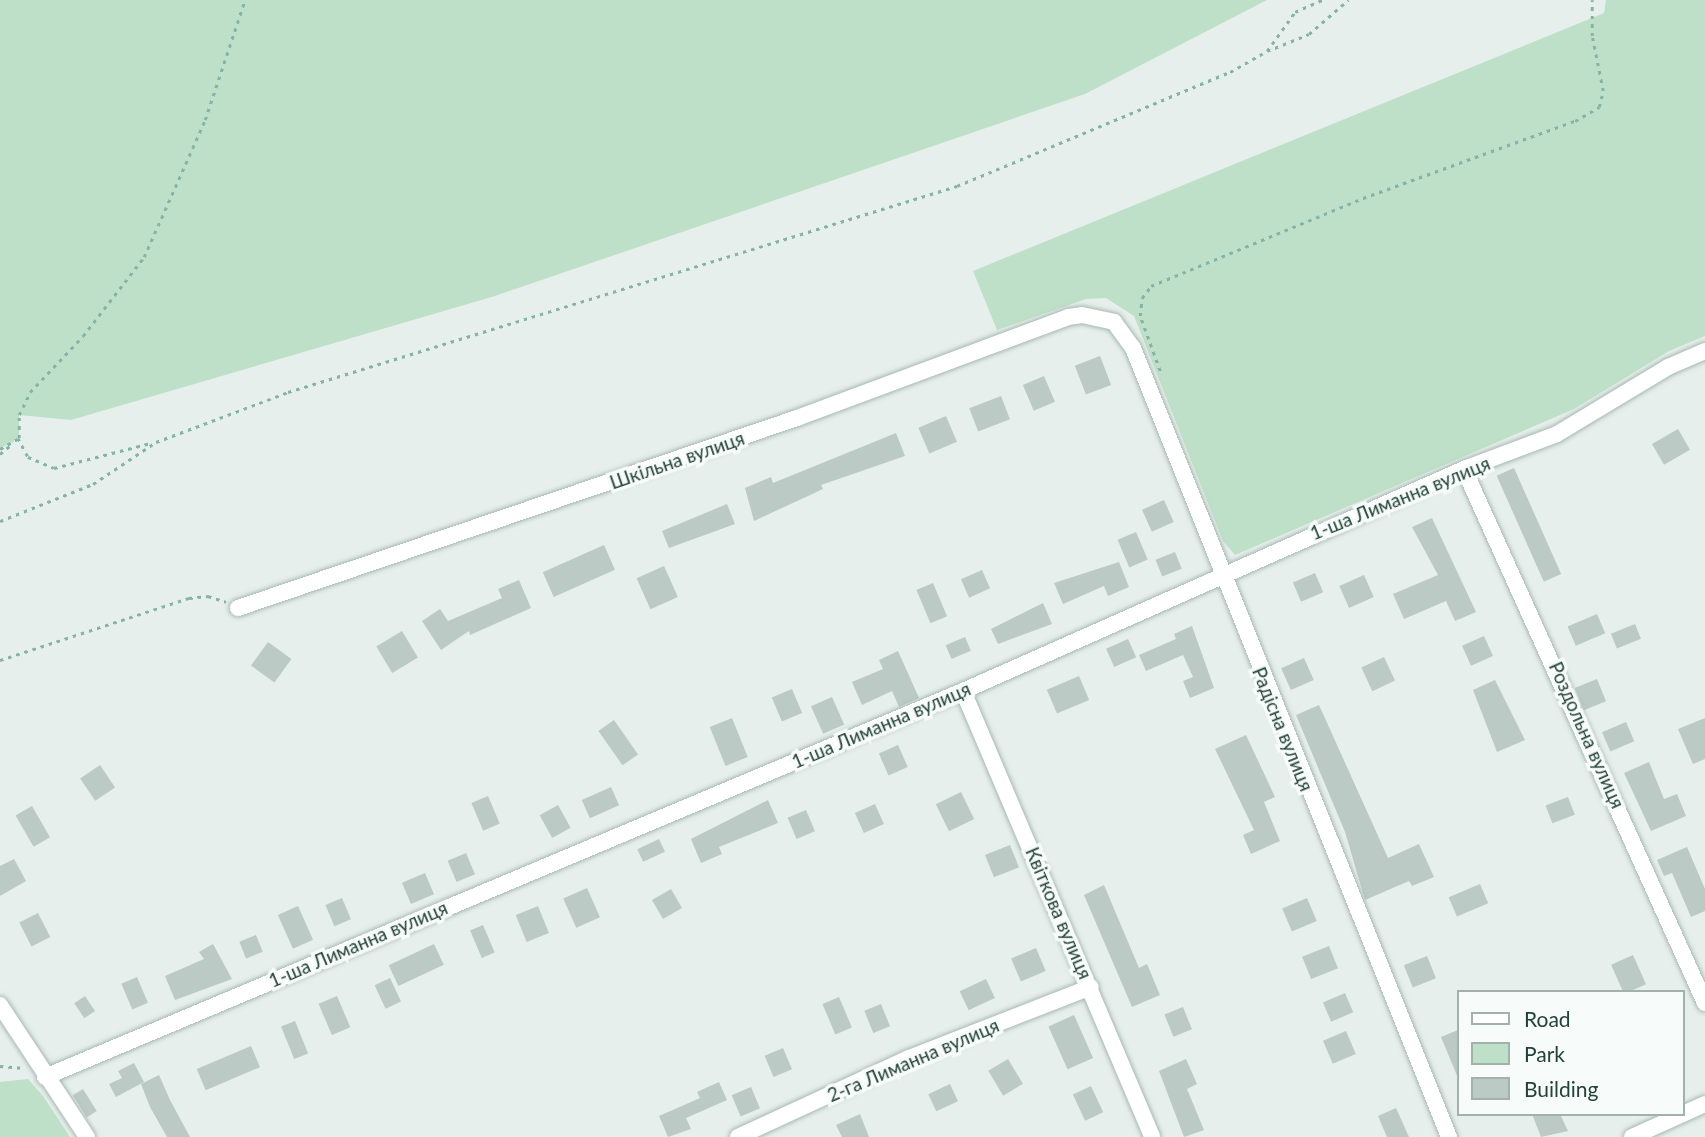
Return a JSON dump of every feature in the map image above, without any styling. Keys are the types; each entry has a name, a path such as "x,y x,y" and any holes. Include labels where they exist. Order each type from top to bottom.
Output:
{"street":[{"name":"Шкільна вулиця","path":"238,608 797,418 1068,317 1114,323"},
{"name":"Радісна вулиця","path":"1114,323 1133,348 1220,573 1449,1137"},
{"name":"1-ша Лиманна вулиця","path":"42,1071 963,691 1220,573 1464,469 1557,434 1668,367 1705,351"},
{"name":"Роздольна вулиця","path":"1464,469 1705,1003"},
{"name":"Квіткова вулиця","path":"963,691 1091,987 1152,1137"},
{"name":"2-га Лиманна вулиця","path":"737,1137 909,1058 1091,987"},
{"path":"0,1005 87,1137"},
{"path":"1684,1113 1705,1104"},
{"path":"1632,1137 1678,1116"}],"path":[{"path":"245,0 205,120 144,257 83,337 30,392 19,415 19,438 28,457 54,468 156,442 288,392 957,186 1230,72 1267,51 1309,34 1348,0"},
{"path":"1267,51 1295,12 1322,0"},
{"path":"1164,381 1140,316 1142,298 1151,286 1363,198 1575,121 1599,107 1603,91 1592,36 1592,0"},
{"path":"0,449 19,438"},
{"path":"0,454 19,438"},
{"path":"0,521 93,484 156,442"},
{"path":"0,660 189,598 208,596 238,608"},
{"path":"0,1066 42,1071"}],"green space":[{"path":"0,0 1267,0 1085,94 495,296 71,420 19,415 19,438 0,449"},
{"path":"1606,0 1705,0 1705,336 1669,351 1574,409 1235,555 1223,541 1134,316 1106,298 1086,299 997,330 973,271 1604,13"},
{"path":"28,1079 43,1096 70,1137 0,1137 0,1082"}],"building":[{"path":"1100,356 1111,385 1086,395 1075,366"},
{"path":"1044,376 1055,402 1034,411 1023,385"},
{"path":"1001,396 1010,419 978,432 969,408"},
{"path":"946,416 957,442 929,453 918,428"},
{"path":"1678,429 1690,450 1664,465 1652,444"},
{"path":"896,433 905,456 821,485 823,489 754,521 745,488 771,477 773,483"},
{"path":"1514,468 1561,574 1544,582 1497,476"},
{"path":"1164,500 1174,522 1152,532 1142,510"},
{"path":"727,504 735,524 669,548 662,531"},
{"path":"1432,518 1476,612 1455,621 1446,601 1404,619 1393,594 1438,575 1412,527"},
{"path":"1136,532 1148,560 1129,567 1118,540"},
{"path":"604,545 615,570 554,597 543,572"},
{"path":"1175,552 1182,569 1162,577 1156,560"},
{"path":"1119,562 1129,587 1108,596 1104,586 1063,604 1054,583"},
{"path":"664,566 678,597 650,609 637,578"},
{"path":"982,570 990,588 969,598 961,579"},
{"path":"1315,573 1323,592 1301,602 1293,582"},
{"path":"1364,575 1374,597 1349,608 1339,586"},
{"path":"519,580 531,608 470,635 469,631 441,650 422,621 440,609 448,621 502,598 498,589"},
{"path":"933,583 947,616 930,623 916,590"},
{"path":"1043,603 1052,624 998,644 991,629"},
{"path":"1597,614 1605,633 1576,646 1568,627"},
{"path":"1635,624 1641,639 1617,649 1611,634"},
{"path":"1192,626 1214,688 1190,698 1183,681 1193,677 1183,655 1146,671 1139,655 1176,639 1174,634"},
{"path":"402,631 418,658 392,673 376,646"},
{"path":"1484,636 1493,656 1471,666 1462,646"},
{"path":"965,637 971,651 952,659 946,645"},
{"path":"1128,639 1136,657 1114,667 1106,649"},
{"path":"268,642 291,659 274,683 251,665"},
{"path":"898,651 919,698 899,707 892,691 862,705 852,682 883,669 879,660"},
{"path":"1384,657 1395,681 1372,691 1361,668"},
{"path":"1304,658 1314,680 1291,690 1281,668"},
{"path":"1079,676 1089,700 1057,714 1047,690"},
{"path":"1597,679 1606,701 1584,710 1575,688"},
{"path":"1495,680 1525,740 1497,752 1473,690"},
{"path":"792,689 802,713 782,722 772,698"},
{"path":"832,697 844,724 823,734 811,706"},
{"path":"1319,705 1388,858 1419,844 1434,877 1412,886 1409,881 1365,900 1345,832 1296,715"},
{"path":"732,718 748,757 725,766 710,727"},
{"path":"1705,718 1705,759 1693,764 1678,729"},
{"path":"614,720 638,754 623,765 598,731"},
{"path":"1626,722 1634,741 1610,751 1602,732"},
{"path":"1246,735 1275,797 1264,802 1280,841 1251,854 1243,835 1254,830 1215,749"},
{"path":"898,745 908,767 889,775 879,754"},
{"path":"1649,762 1664,799 1677,794 1686,816 1651,831 1624,773"},
{"path":"100,765 115,787 95,801 80,778"},
{"path":"611,787 619,805 590,818 582,800"},
{"path":"961,792 974,819 949,831 936,804"},
{"path":"488,796 500,824 483,831 471,803"},
{"path":"1568,797 1575,815 1552,823 1546,806"},
{"path":"768,800 778,823 719,847 722,854 701,863 691,839"},
{"path":"875,804 884,824 864,833 855,813"},
{"path":"558,805 571,828 552,838 540,815"},
{"path":"32,806 50,837 34,847 16,816"},
{"path":"806,810 815,831 797,839 788,818"},
{"path":"659,839 665,852 643,862 637,849"},
{"path":"1010,845 1019,867 994,877 985,855"},
{"path":"1687,847 1705,889 1705,911 1691,917 1672,873 1664,876 1657,860"},
{"path":"466,853 475,874 457,882 448,861"},
{"path":"14,859 26,881 0,896 0,866"},
{"path":"425,873 434,894 411,904 402,883"},
{"path":"1480,884 1488,903 1457,917 1449,897"},
{"path":"1104,885 1139,968 1147,964 1160,995 1132,1007 1084,895"},
{"path":"587,888 600,917 576,928 563,899"},
{"path":"671,889 682,908 663,919 652,900"},
{"path":"342,898 351,919 334,926 325,905"},
{"path":"1307,898 1317,921 1292,932 1282,909"},
{"path":"298,906 313,940 293,949 278,915"},
{"path":"538,906 549,933 527,942 516,915"},
{"path":"38,913 50,937 32,947 19,923"},
{"path":"483,925 495,953 482,958 470,930"},
{"path":"256,935 263,952 246,958 239,942"},
{"path":"213,944 232,979 175,1000 165,976 204,959 199,952"},
{"path":"434,944 444,965 398,986 389,965"},
{"path":"1329,946 1338,968 1311,979 1302,957"},
{"path":"1036,948 1046,971 1021,982 1011,959"},
{"path":"1633,955 1646,984 1633,990 1622,990 1611,965"},
{"path":"1427,956 1436,978 1413,988 1404,965"},
{"path":"137,977 148,1003 132,1009 121,984"},
{"path":"390,978 401,1002 386,1009 375,985"},
{"path":"986,979 995,998 969,1010 960,991"},
{"path":"1345,993 1353,1012 1331,1022 1323,1002"},
{"path":"85,996 95,1011 84,1018 74,1003"},
{"path":"337,996 350,1027 332,1035 319,1004"},
{"path":"839,997 852,1027 835,1034 822,1004"},
{"path":"881,1004 890,1026 873,1033 864,1011"},
{"path":"1183,1007 1192,1029 1173,1037 1164,1014"},
{"path":"1074,1015 1093,1058 1068,1069 1048,1026"},
{"path":"295,1021 308,1053 294,1059 281,1027"},
{"path":"1346,1031 1356,1054 1333,1064 1323,1041"},
{"path":"1456,1031 1456,1073 1441,1037"},
{"path":"251,1046 260,1067 206,1090 197,1069"},
{"path":"783,1048 792,1069 774,1077 765,1056"},
{"path":"1008,1059 1023,1084 1003,1096 988,1071"},
{"path":"1186,1059 1197,1084 1187,1089 1204,1130 1184,1137 1159,1071"},
{"path":"134,1063 144,1082 116,1097 109,1084 122,1078 118,1071"},
{"path":"159,1075 190,1137 167,1137 150,1107 141,1084"},
{"path":"719,1082 727,1100 686,1118 691,1129 668,1137 659,1116 700,1098 697,1092"},
{"path":"950,1084 958,1101 936,1111 928,1094"},
{"path":"1091,1086 1103,1112 1085,1121 1073,1094"},
{"path":"751,1087 760,1108 741,1116 732,1095"},
{"path":"83,1089 97,1111 87,1117 73,1095"},
{"path":"1396,1108 1409,1137 1387,1137 1378,1116"},
{"path":"860,1114 869,1137 842,1137 836,1125"},
{"path":"1533,1116 1561,1116 1568,1131 1541,1137"}]}
